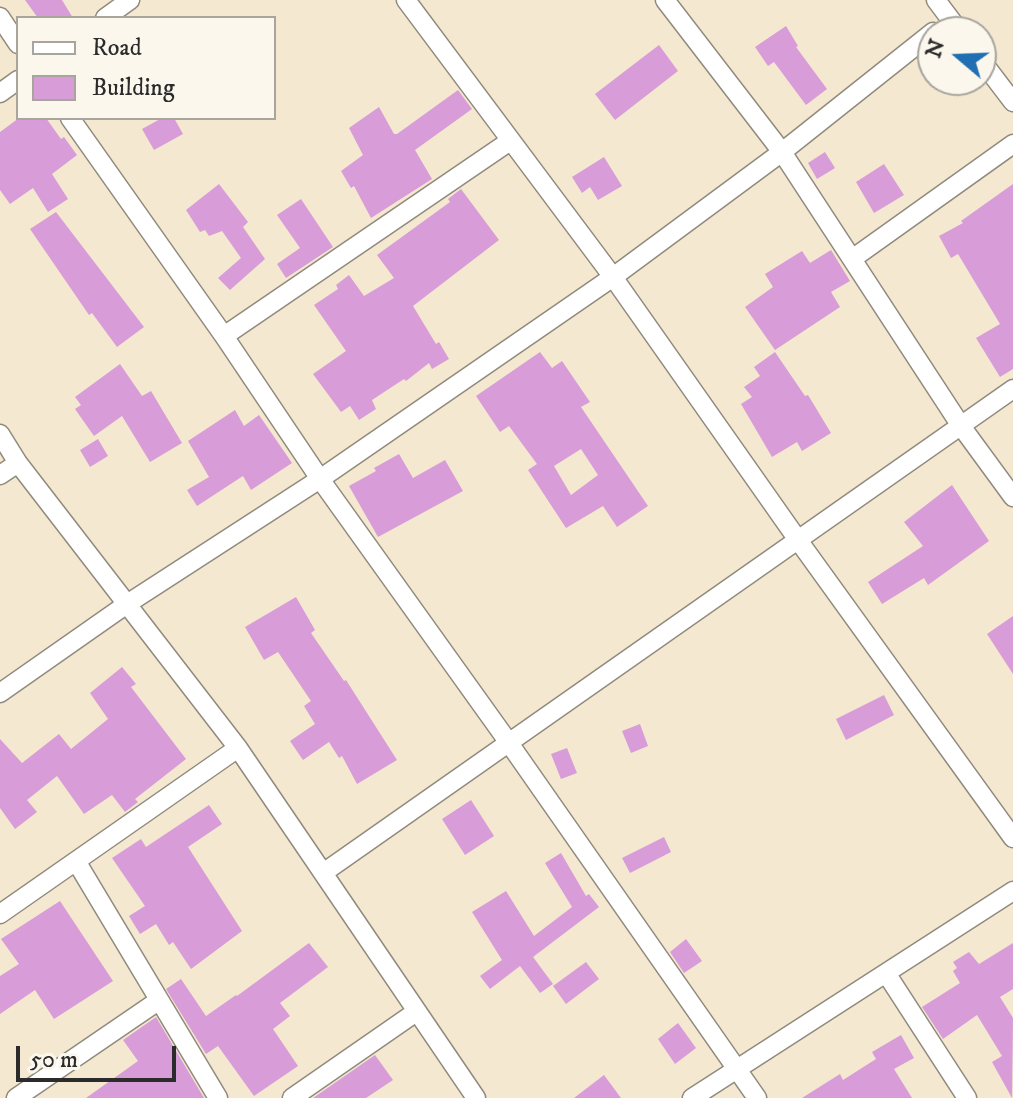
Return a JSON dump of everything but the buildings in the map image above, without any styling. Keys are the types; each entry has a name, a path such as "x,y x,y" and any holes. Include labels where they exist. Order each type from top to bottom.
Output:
{"street":[{"path":"108,16 130,0"},
{"path":"406,0 613,277 1013,838"},
{"path":"665,0 782,152 961,426 1013,497"},
{"path":"936,0 948,16"},
{"path":"0,17 16,41"},
{"path":"0,693 127,604 320,479 613,277 782,152 917,45"},
{"path":"997,81 1013,102"},
{"path":"71,120 224,336 320,479 757,1098"},
{"path":"224,336 510,141"},
{"path":"852,259 1013,144"},
{"path":"323,873 1013,389"},
{"path":"0,434 18,463 238,748 476,1098"},
{"path":"0,475 18,463"},
{"path":"0,914 238,748"},
{"path":"76,861 218,1098"},
{"path":"692,1098 1013,891"},
{"path":"886,973 967,1098"},
{"path":"16,1098 158,1001"},
{"path":"292,1098 416,1012"}]}
